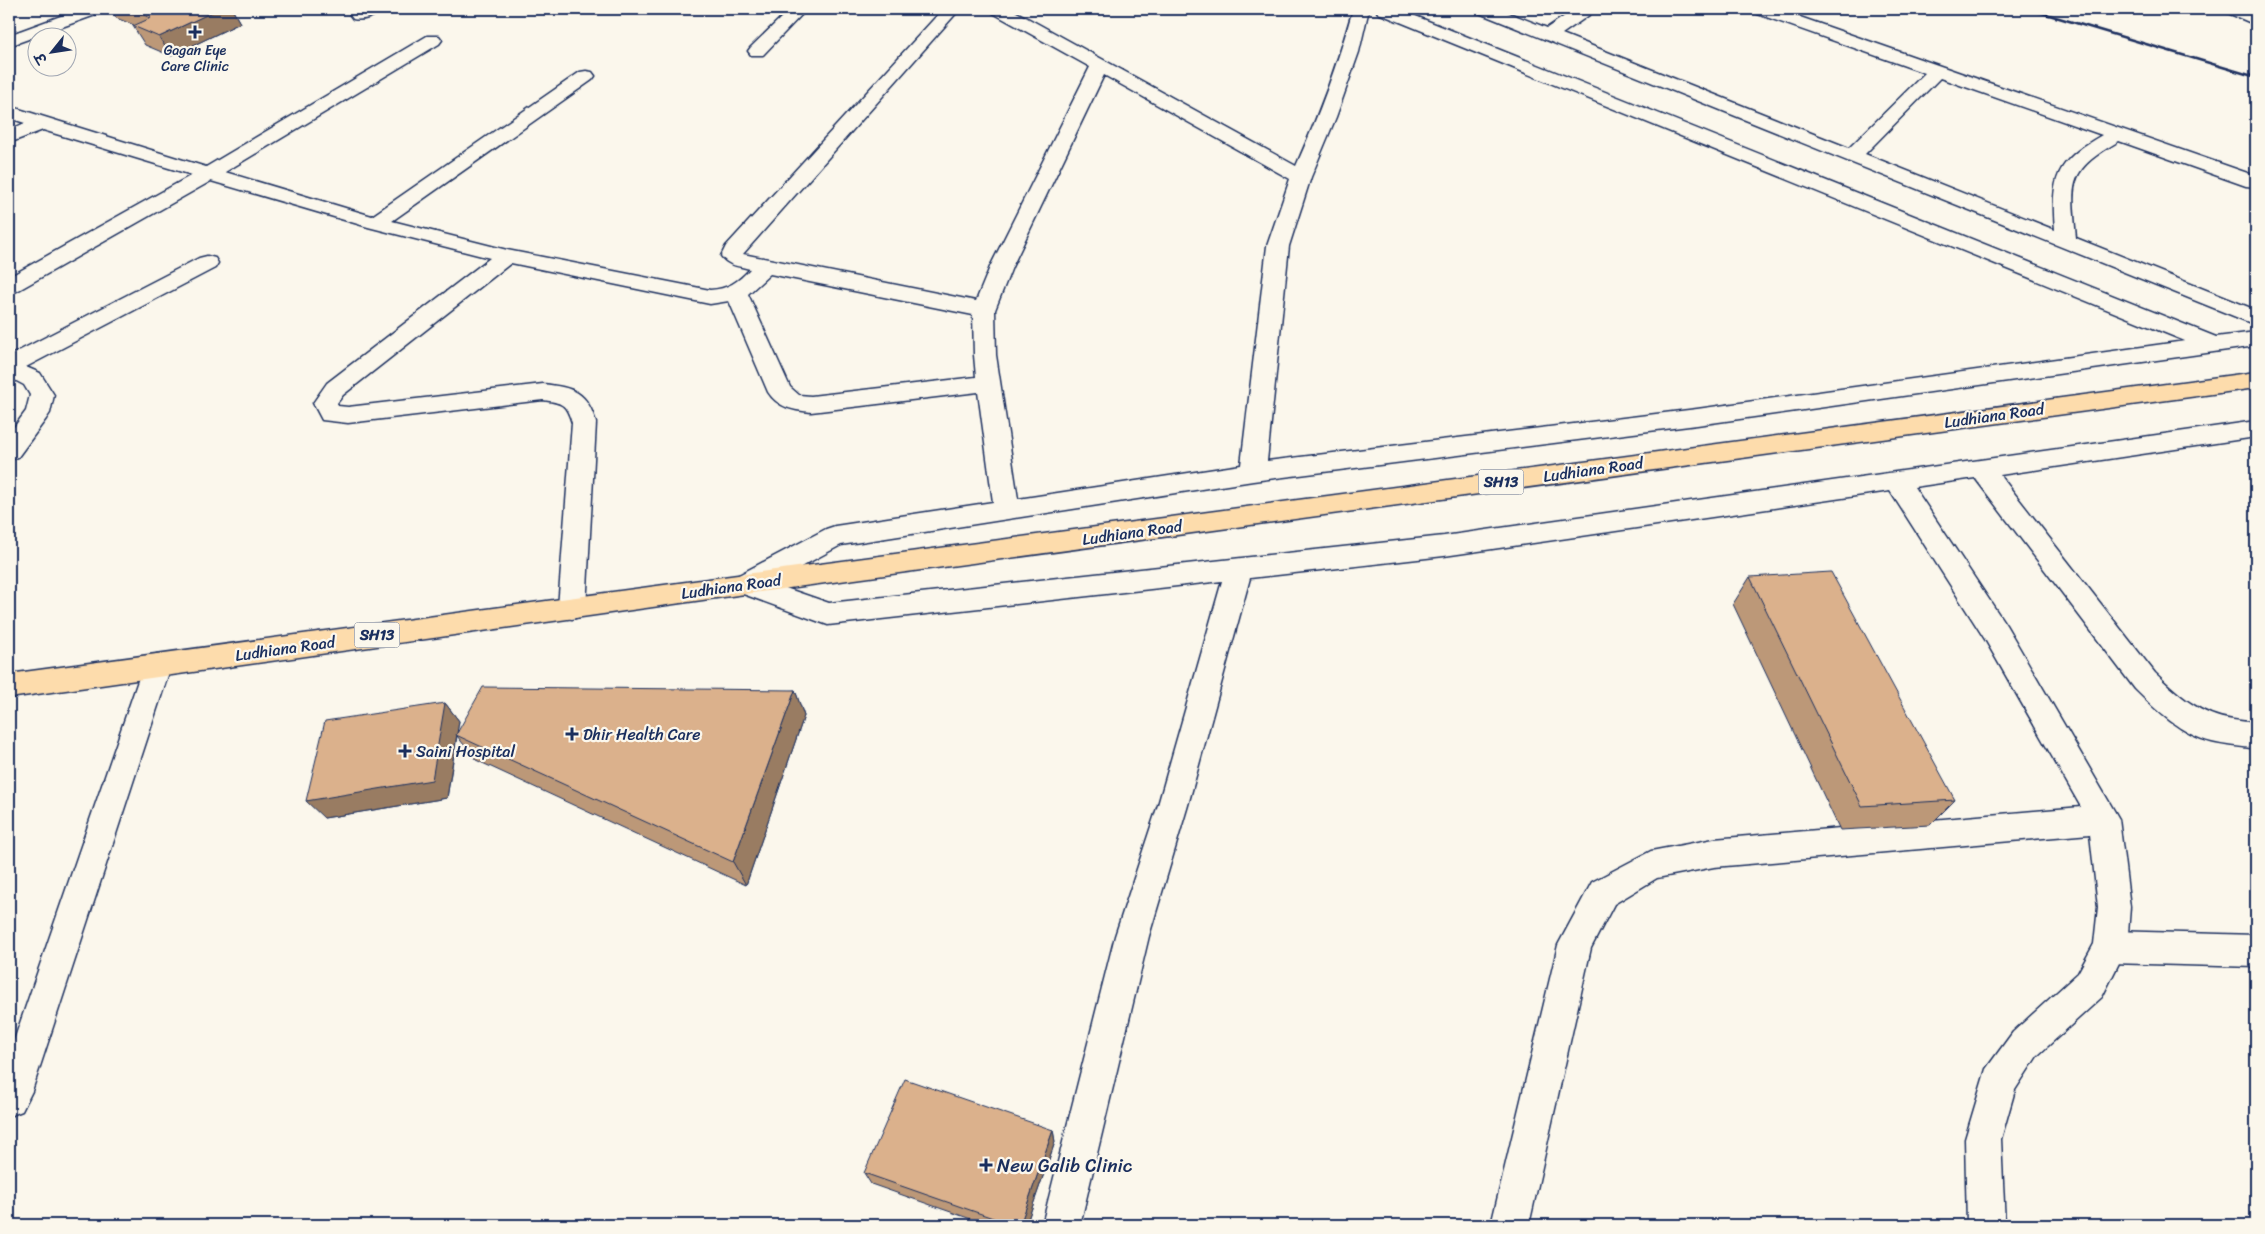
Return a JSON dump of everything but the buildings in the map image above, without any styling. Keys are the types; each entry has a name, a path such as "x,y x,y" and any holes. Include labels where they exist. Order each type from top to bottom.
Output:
{"main road":[{"name":"Ludhiana Road","path":"9,686 745,584 2256,380"}],"street":[{"path":"9,25 16,39 95,9"},
{"path":"757,50 799,9"},
{"path":"952,9 733,251 732,256 736,259 765,266 984,310"},
{"path":"999,9 1301,177"},
{"path":"1253,472 1278,246 1301,177 1341,80 1361,9"},
{"path":"1384,9 2215,345"},
{"path":"1485,9 2256,318"},
{"path":"1550,34 1586,9"},
{"path":"1761,9 2253,182"},
{"path":"2234,9 2256,20"},
{"path":"9,286 208,174 433,40"},
{"path":"1007,510 985,355 984,310 1001,266 1100,64"},
{"path":"1852,156 1937,71"},
{"path":"375,223 586,76"},
{"path":"9,112 42,124 375,223 508,256 710,297 736,293 746,287 765,266"},
{"path":"9,137 42,124"},
{"path":"2066,241 2063,201 2065,176 2078,158 2118,134"},
{"path":"508,256 335,389 325,403 330,414 348,415 543,392 568,395 580,407 584,424 572,608"},
{"path":"9,367 206,263"},
{"path":"736,293 780,392 793,402 811,404 989,383"},
{"path":"745,584 835,536 1253,472 1697,417 2256,339"},
{"path":"9,367 32,379 42,394 38,413 9,451"},
{"path":"745,584 828,614 1444,546 2256,430"},
{"path":"1982,468 2145,681 2173,708 2212,730 2251,735 2256,733"},
{"path":"1897,482 1996,633 2104,819 2114,907 2110,947 2090,985 2024,1044 1999,1082 1983,1139 1986,1225"},
{"path":"1061,1225 1132,936 1173,805 1239,570"},
{"path":"9,1098 14,1091 157,666"},
{"path":"1510,1225 1575,945 1603,893 1651,865 1714,853 2104,819"},
{"path":"2110,947 2256,952"}],"railway":[{"path":"2029,9 2256,77"}],"place":[{"name":"Gagan Eye Care Clinic","path":"195,32"},
{"name":"Dhir Health Care","path":"572,734"},
{"name":"Saini Hospital","path":"405,751"},
{"name":"New Galib Clinic","path":"986,1165"}]}
